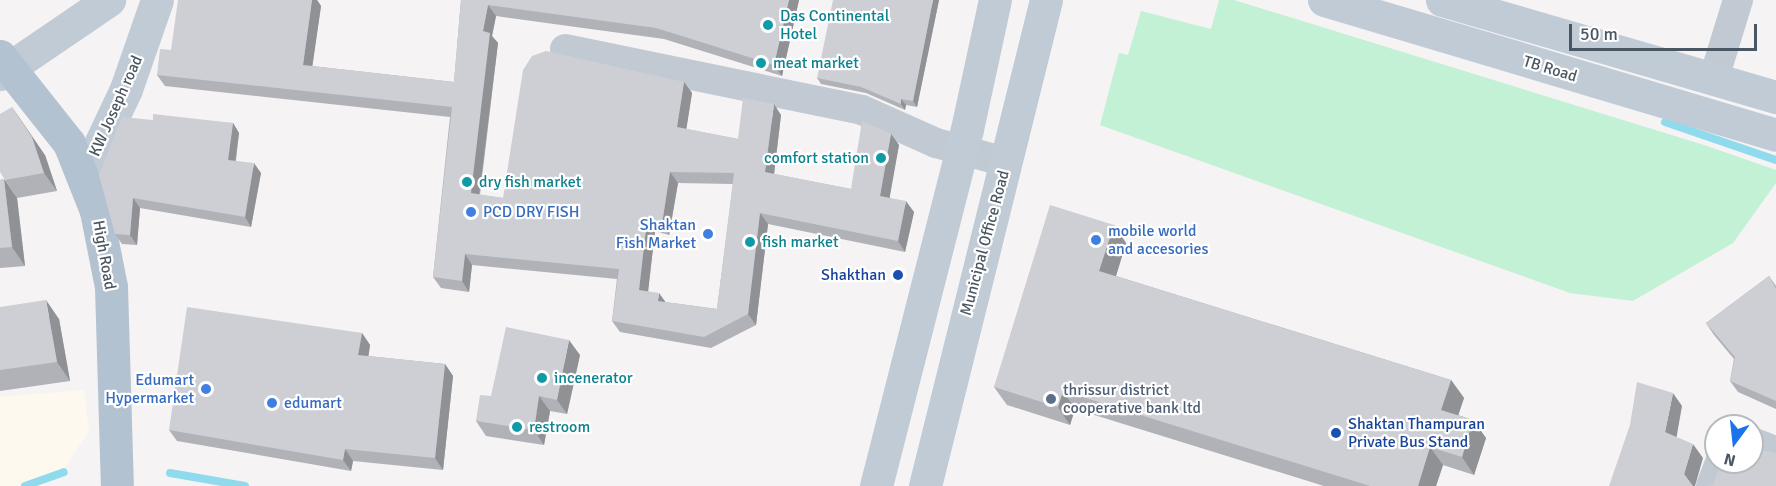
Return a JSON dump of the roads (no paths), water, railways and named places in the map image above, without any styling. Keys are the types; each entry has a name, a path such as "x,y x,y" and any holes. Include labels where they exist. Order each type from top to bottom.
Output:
{"main road":[{"path":"4,66 109,0"},
{"name":"KW Joseph road","path":"84,178 126,89 157,0"},
{"path":"876,486 962,149 995,0"},
{"name":"Municipal Office Road","path":"925,486 1046,0"},
{"name":"TB Road","path":"1324,0 1776,135"},
{"path":"1442,0 1776,97"},
{"name":"High Road","path":"4,66 69,143 96,211 111,287 123,485"}],"street":[{"path":"1714,78 1738,0"},
{"path":"565,49 862,110 936,143 1006,162"}],"waterway":[{"path":"1665,122 1776,160"},
{"path":"25,486 64,472"},
{"path":"170,473 245,486"}],"place":[{"name":"Das Continental Hotel","path":"768,25"},
{"name":"meat market","path":"761,63"},
{"name":"comfort station","path":"881,158"},
{"name":"dry fish market","path":"467,182"},
{"name":"PCD DRY FISH","path":"471,212"},
{"name":"Shaktan Fish Market","path":"708,234"},
{"name":"mobile world and accesories","path":"1096,240"},
{"name":"fish market","path":"750,242"},
{"name":"Shakthan","path":"898,275"},
{"name":"incenerator","path":"542,378"},
{"name":"Edumart Hypermarket","path":"206,389"},
{"name":"thrissur district cooperative bank ltd","path":"1051,399"},
{"name":"edumart","path":"272,403"},
{"name":"restroom","path":"517,427"},
{"name":"Shaktan Thampuran Private Bus Stand","path":"1336,433"}]}
